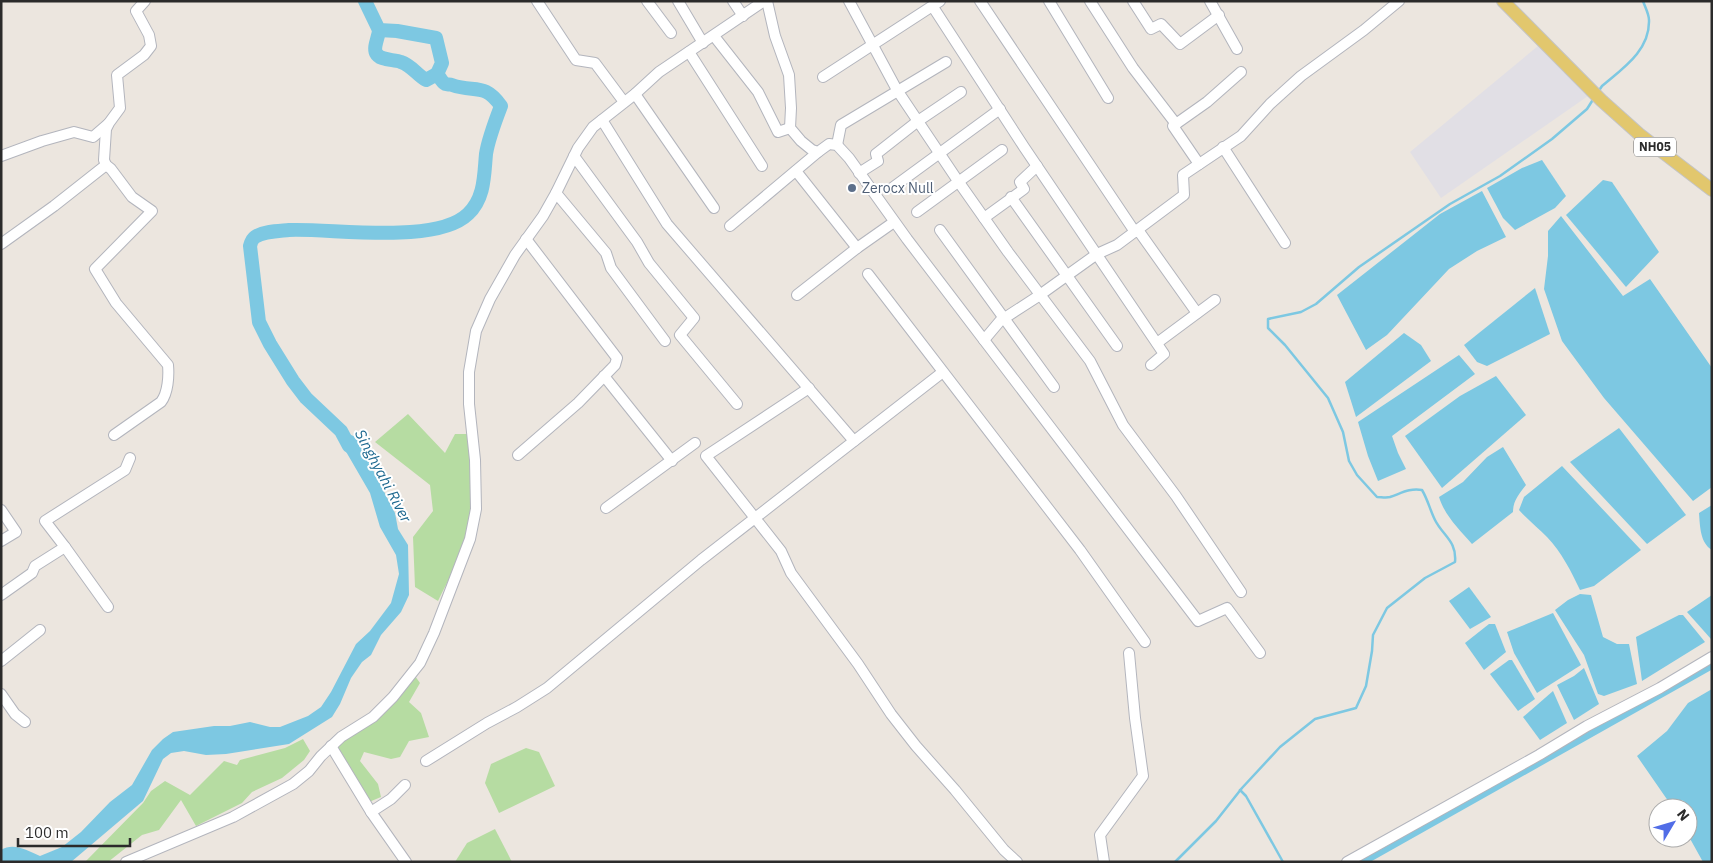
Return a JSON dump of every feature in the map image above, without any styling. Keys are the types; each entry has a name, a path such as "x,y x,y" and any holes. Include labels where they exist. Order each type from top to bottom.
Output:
{"main road":[{"name":"NH05","path":"1503,1 1601,100 1639,134 1712,190"}],"street":[{"path":"114,435 160,402 164,397 169,373 168,365 116,303 95,269 152,211 132,197 104,160 106,129 120,108 116,75 144,55 151,46 149,35 136,10 145,1"},
{"path":"538,1 576,60 596,63 624,102"},
{"path":"647,1 671,33"},
{"path":"678,1 703,43"},
{"path":"733,1 743,16"},
{"path":"126,862 233,817 293,784 309,772 340,737 373,718 393,697 420,662 454,583 470,539 476,509 475,460 469,404 469,372 476,331 490,299 514,255 543,216 578,148 593,127 635,94 659,72 765,1 774,36 789,75 790,128 801,141 812,150 818,152"},
{"path":"849,1 897,90 984,218 1039,295 1090,361 1123,425 1176,496 1241,592"},
{"path":"980,1 1137,231 1197,313"},
{"path":"1049,1 1108,98"},
{"path":"1090,1 1132,68 1176,124"},
{"path":"1133,1 1151,29 1161,24 1180,44 1219,15"},
{"path":"1210,1 1237,49"},
{"path":"984,340 1004,318 1097,254 1117,245 1184,195 1183,175 1241,136 1270,104 1301,76 1364,30 1399,1"},
{"path":"824,77 936,4 1037,166 1164,354 1151,365"},
{"path":"714,36 758,92 778,132 790,128"},
{"path":"689,52 762,166"},
{"path":"836,145 841,124 946,62"},
{"path":"1199,164 1173,126 1207,102 1241,72"},
{"path":"859,173 878,161 876,154 918,121 961,92"},
{"path":"635,94 714,208"},
{"path":"892,188 1000,109"},
{"path":"602,120 667,224 854,441"},
{"path":"1,156 74,132 93,137 109,123"},
{"path":"730,226 818,152 829,144 836,145 849,158 894,222 1198,621 1227,608 1260,653"},
{"path":"1223,148 1285,243"},
{"path":"917,212 1002,150"},
{"path":"574,156 637,242 649,263 694,318 680,335 737,404"},
{"path":"1,244 106,165"},
{"path":"984,218 1024,189 1020,182 1037,166"},
{"path":"796,171 857,248"},
{"path":"556,193 606,253 611,268 665,342"},
{"path":"1011,198 1065,276 1117,346"},
{"path":"797,295 894,222"},
{"path":"940,230 1054,387"},
{"path":"518,455 578,403 615,365 617,358 526,239"},
{"path":"868,274 1080,550 1145,642"},
{"path":"1157,343 1215,300"},
{"path":"426,761 547,688 755,518 939,375"},
{"path":"604,376 672,461"},
{"path":"809,388 706,456 781,552 791,573 858,664 891,714 1004,850 1017,862"},
{"path":"606,508 695,443"},
{"path":"108,607 45,521 125,470 130,458"},
{"path":"1,510 16,532 1,541"},
{"path":"1,595 32,573 35,566 65,547"},
{"path":"1,661 40,630"},
{"path":"1104,862 1100,835 1142,776 1129,654"},
{"path":"1347,862 1539,755 1587,726 1660,688 1712,657"},
{"path":"1,694 15,714 25,722"},
{"path":"332,746 371,812 406,862"},
{"path":"371,812 391,799 404,785"}],"shaded area":[{"path":"1538,46 1588,96 1441,198 1410,152"}],"green space":[{"path":"408,414 445,453 455,434 468,434 472,488 469,529 460,557 438,601 415,587 413,537 433,511 430,485 375,442"},
{"path":"415,676 420,683 409,702 421,713 429,737 409,741 400,757 391,759 364,752 360,761 378,784 381,797 369,802 336,747"},
{"path":"303,739 310,751 304,760 282,778 252,792 242,803 196,826 181,800 159,830 142,835 108,862 85,862 143,803 151,791 165,781 190,795 224,761 237,765 240,760 285,748"},
{"path":"526,748 539,752 555,786 499,813 485,783 491,764"},
{"path":"495,829 512,862 455,862 467,843"}],"water":[{"path":"1542,160 1566,196 1555,208 1515,230 1503,218 1487,188 1522,168"},
{"path":"1603,180 1612,182 1659,252 1626,287 1566,215"},
{"path":"1482,191 1506,237 1477,251 1449,269 1387,335 1366,350 1337,295 1440,214"},
{"path":"1561,216 1623,296 1650,279 1712,368 1712,487 1693,501 1604,398 1562,341 1544,289 1548,256 1548,231"},
{"path":"1535,288 1550,334 1487,366 1477,362 1464,345"},
{"path":"1404,333 1421,345 1431,361 1356,417 1345,382"},
{"path":"1459,355 1475,374 1392,436 1406,469 1378,481 1358,422"},
{"path":"1496,376 1526,415 1442,488 1405,436 1460,396"},
{"path":"1619,428 1686,515 1647,544 1570,462"},
{"path":"341,431 356,437 395,513 398,529 408,545 409,595 401,612 381,635 371,655 362,662 351,678 332,717 289,744 226,754 206,755 184,751 171,753 163,759 143,801 71,862 1,862 1,850 6,848 21,848 40,856 62,847 81,832 110,802 132,785 152,750 173,732 250,722 270,727 280,727 308,716 321,707 356,644 370,631 391,603 399,574 396,555 380,527 370,493 341,443"},
{"path":"1503,447 1526,485 1515,501 1513,512 1472,544 1457,528 1439,497 1463,482 1487,457"},
{"path":"1562,466 1641,550 1594,586 1580,590 1570,569 1557,549 1519,510 1524,497"},
{"path":"1712,505 1712,550 1703,539 1699,513"},
{"path":"1469,587 1491,617 1470,629 1449,601"},
{"path":"1580,594 1591,595 1603,637 1617,644 1629,644 1637,684 1604,696 1598,694 1584,655 1555,610"},
{"path":"1712,595 1712,638 1711,639 1687,612"},
{"path":"1553,613 1581,665 1537,693 1514,653 1507,632"},
{"path":"1679,615 1683,615 1705,642 1642,681 1636,637"},
{"path":"1489,624 1495,624 1506,652 1484,670 1465,643"},
{"path":"1509,660 1512,660 1535,699 1518,711 1490,674"},
{"path":"1584,668 1599,704 1574,720 1557,685"},
{"path":"1712,689 1712,862 1703,862 1695,848 1698,848 1698,798 1666,798 1637,756 1667,731 1688,703"},
{"path":"1553,691 1567,723 1540,740 1523,717"}],"waterway":[{"name":"Singhyahi River","path":"349,446 341,431 306,398 293,381 259,322 250,246 252,241 255,237 263,234 289,230 383,233 433,229 453,224 474,208 481,194 487,149 501,106 484,91 443,82 437,74 442,63 436,38 397,31 379,30 365,1"},
{"path":"1598,92 1602,86 1626,66 1645,41 1649,20 1643,1"},
{"name":"Singhyahi River","path":"379,30 375,48 378,56 405,63 426,80 437,74"},
{"path":"1175,862 1216,821 1242,788 1280,747 1315,719 1356,708 1366,686 1373,635 1387,608 1425,578 1455,562 1452,544 1438,526 1422,490 1409,490 1388,497 1377,497 1357,475 1349,461 1343,432 1328,398 1285,345 1268,328 1268,319 1301,312 1316,304 1359,267 1450,204 1500,176 1552,139 1587,109 1594,98"},
{"path":"1362,862 1712,665"},
{"path":"1240,790 1246,796 1283,862"}],"place":[{"name":"Zerocx Null","path":"852,188"}]}
